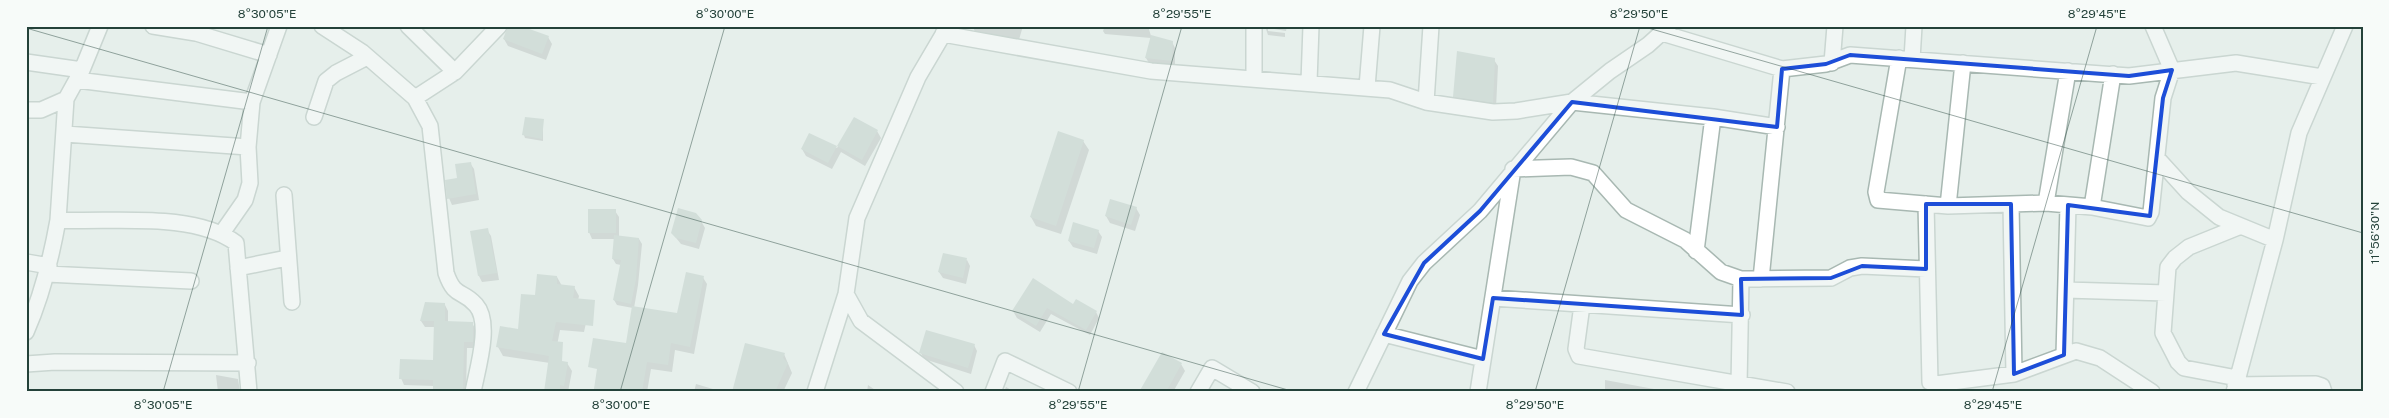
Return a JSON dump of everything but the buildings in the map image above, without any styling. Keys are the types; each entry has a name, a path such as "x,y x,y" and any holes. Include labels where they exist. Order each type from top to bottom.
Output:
{"street":[{"path":"26,332 48,270 58,220 66,99 80,75 100,26"},
{"path":"153,26 196,32 269,55"},
{"path":"222,233 245,200 250,183 248,147 252,102 279,26"},
{"path":"322,26 368,57 415,98 430,126 446,273 452,289 477,306 485,324 473,392"},
{"path":"408,26 455,72"},
{"path":"415,98 455,72 499,26"},
{"path":"1254,26 1254,78"},
{"path":"1309,82 1311,26"},
{"path":"1367,87 1372,26"},
{"path":"1426,102 1431,26"},
{"path":"1832,63 1835,26"},
{"path":"1914,26 1905,59 1876,197 1878,200 1948,206 2046,203 2092,207 2148,218 2151,212 2163,98 2172,70 2152,26"},
{"path":"2235,385 2275,240 2299,133 2345,26"},
{"path":"815,392 846,294 857,218 918,77 946,30 1151,71 1367,87 1390,90 1452,108 1492,112 1516,111 1572,102 1714,116 1776,127"},
{"path":"1356,392 1410,281 1424,263 1480,211 1513,169 1572,102 1610,71 1666,30 1782,69 1832,63 1850,55 2129,76 2236,64 2322,77"},
{"path":"314,117 326,81 368,57"},
{"path":"26,62 80,75 252,102"},
{"path":"1948,206 1963,63"},
{"path":"1761,279 1782,69"},
{"path":"2046,203 2068,71"},
{"path":"2092,207 2112,74"},
{"path":"26,110 42,110 66,99"},
{"path":"1696,251 1714,116"},
{"path":"65,134 248,147"},
{"path":"2157,158 2188,192 2218,216 2275,240"},
{"path":"1513,169 1571,167 1593,173 1626,210 1685,240 1721,272 1742,279 1831,278 1850,268 1862,266 1926,269"},
{"path":"1478,392 1513,169"},
{"path":"284,195 287,258 292,302"},
{"path":"1926,204 1930,382 1936,384 2014,374 2076,351 2100,358 2152,392"},
{"path":"2011,204 2014,374"},
{"path":"2064,355 2068,205"},
{"path":"58,220 183,223 222,233 236,242 248,363 249,392"},
{"path":"2241,226 2189,248 2176,258 2168,268 2163,333 2178,362 2184,368 2235,385 2316,384 2322,386 2324,392"},
{"path":"238,268 287,258"},
{"path":"26,262 48,270 191,281"},
{"path":"1742,279 1746,388"},
{"path":"2066,290 2166,293"},
{"path":"846,294 861,321 956,392"},
{"path":"1493,298 1742,314"},
{"path":"1582,305 1576,349 1580,356 1746,388 1787,392"},
{"path":"1384,334 1484,359"},
{"path":"993,392 1005,361 1069,392"},
{"path":"26,364 55,362 248,363"},
{"path":"1198,392 1212,368 1252,392"}],"highlighted area":[{"path":"1850,55 2129,76 2172,70 2163,98 2150,216 2068,205 2064,355 2014,374 2011,204 1926,204 1926,269 1862,266 1831,278 1741,279 1742,315 1493,298 1483,359 1384,334 1424,263 1480,211 1572,102 1777,127 1782,69 1826,64"}]}
